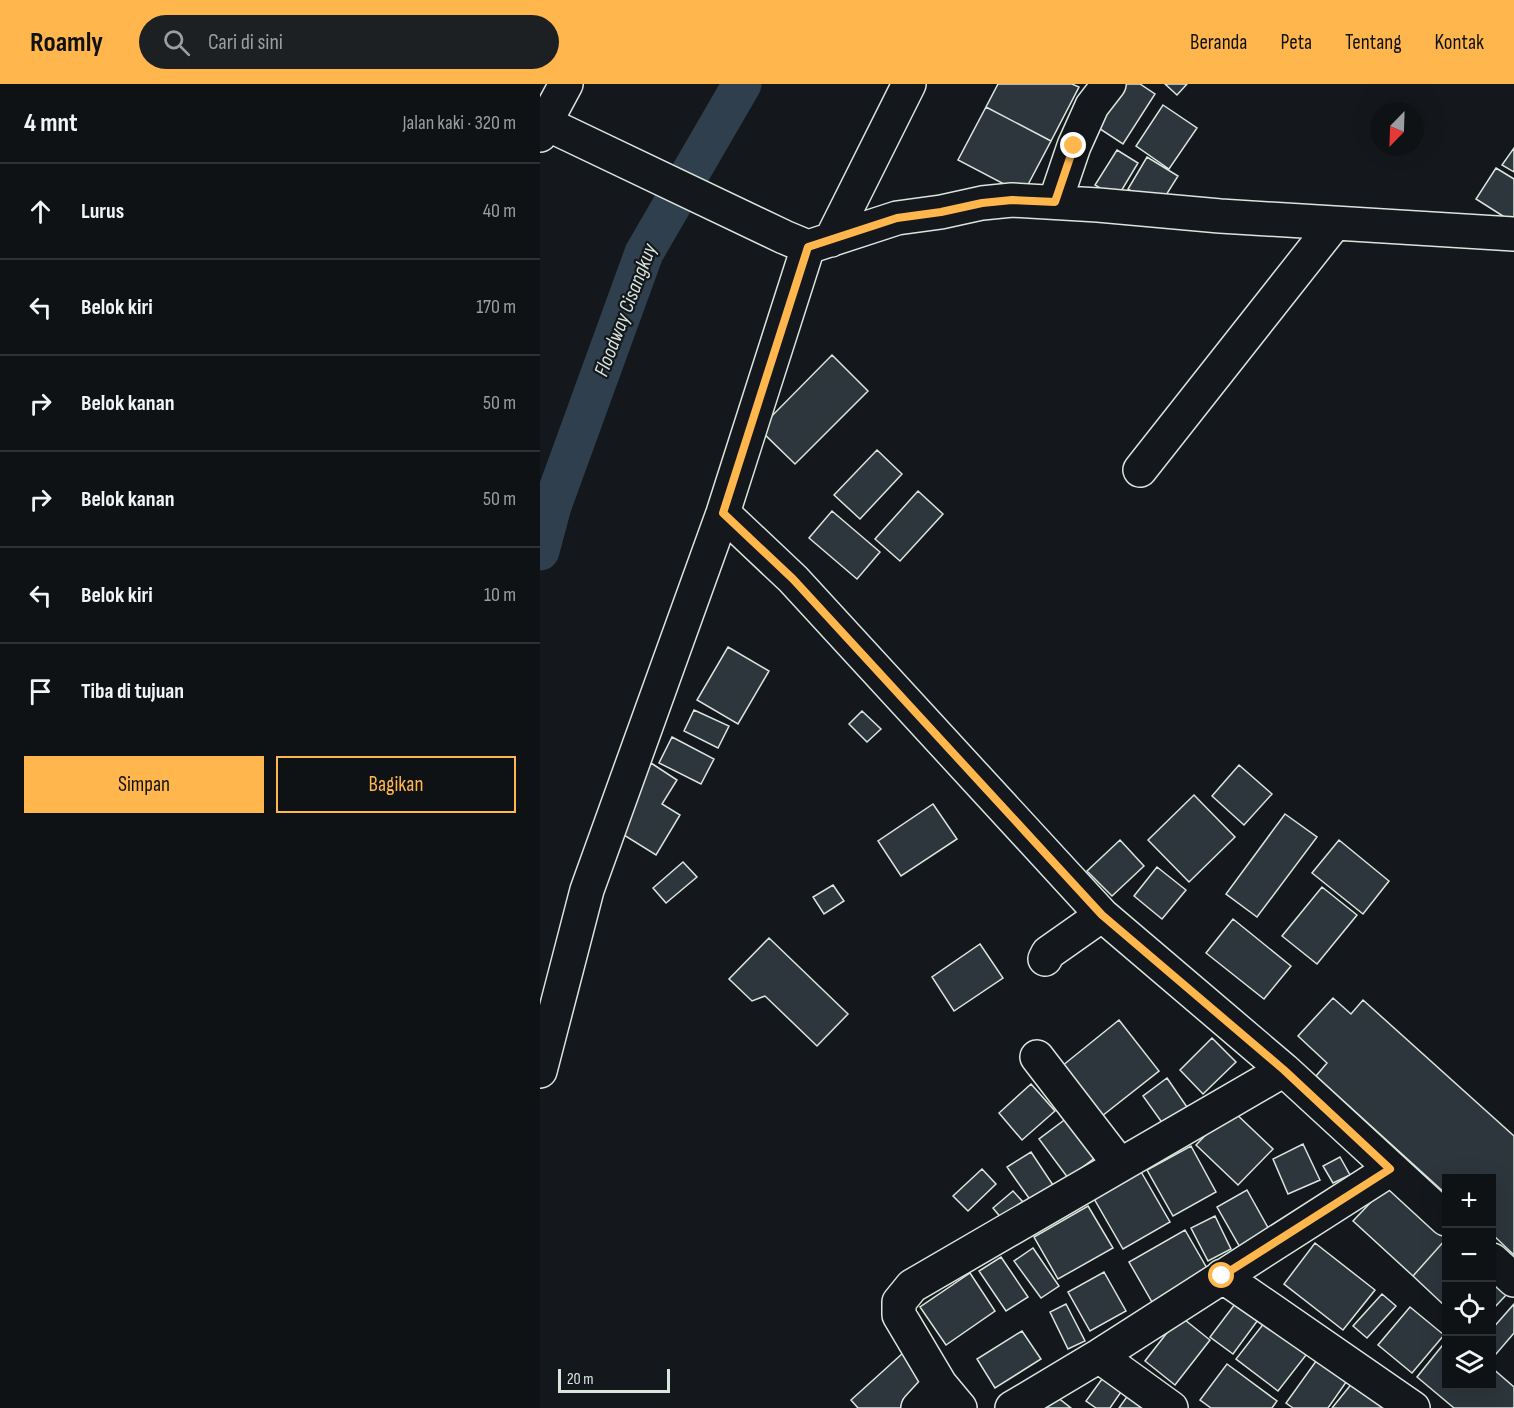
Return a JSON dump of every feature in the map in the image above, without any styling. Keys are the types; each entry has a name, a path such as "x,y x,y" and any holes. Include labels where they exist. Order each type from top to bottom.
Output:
{"street":[{"path":"566,84 548,129 808,241 897,218 1012,200 1334,224 1514,234"},
{"path":"540,1071 587,890 723,513 808,241 909,84"},
{"path":"1055,202 1074,146 1092,106 1109,84"},
{"path":"1140,470 1334,224"},
{"path":"723,513 793,579 1102,915 1284,1070 1442,1215"},
{"path":"1044,959 1048,953 1102,915"},
{"path":"1037,1057 1120,1165"},
{"path":"918,1408 950,1396 899,1315 899,1302 912,1286 1284,1070"},
{"path":"1012,1408 1099,1356 1390,1169"},
{"path":"1496,1264 1514,1280"},
{"path":"1222,1276 1413,1408"},
{"path":"1099,1356 1171,1408"}],"building":[{"path":"998,84 1072,84 1079,87 1051,141 986,107"},
{"path":"1121,84 1140,84 1155,94 1123,144 1094,125"},
{"path":"1165,84 1187,84 1177,95"},
{"path":"1163,105 1197,128 1169,169 1136,146"},
{"path":"986,107 1051,141 1023,194 958,160"},
{"path":"1514,148 1514,172 1502,165"},
{"path":"1117,150 1138,163 1117,198 1095,185"},
{"path":"1147,157 1178,176 1158,208 1128,189"},
{"path":"1496,168 1514,179 1514,223 1476,199"},
{"path":"832,355 868,391 795,464 759,429"},
{"path":"877,450 902,474 860,519 834,495"},
{"path":"918,491 943,514 900,561 875,539"},
{"path":"832,511 880,552 857,579 809,538"},
{"path":"728,647 769,671 738,724 697,700"},
{"path":"694,710 729,726 718,748 684,731"},
{"path":"862,711 881,729 867,742 849,724"},
{"path":"672,737 714,759 701,784 659,763"},
{"path":"651,763 677,780 662,804 680,815 656,855 611,827"},
{"path":"1239,765 1272,794 1244,825 1212,796"},
{"path":"1194,795 1235,837 1189,882 1148,840"},
{"path":"933,804 957,839 901,876 878,841"},
{"path":"1285,814 1317,837 1257,917 1226,894"},
{"path":"1120,840 1144,866 1112,896 1087,871"},
{"path":"1339,840 1389,881 1363,914 1312,873"},
{"path":"683,862 697,877 666,903 653,888"},
{"path":"1157,867 1186,890 1162,919 1134,896"},
{"path":"833,885 844,901 824,914 813,897"},
{"path":"1322,887 1357,915 1317,964 1282,936"},
{"path":"1233,919 1291,966 1264,999 1206,953"},
{"path":"769,938 848,1014 817,1046 765,996 752,1001 729,979"},
{"path":"980,944 1003,978 954,1011 932,977"},
{"path":"1333,998 1351,1014 1363,1000 1514,1136 1514,1255 1496,1238 1496,1174 1442,1174 1442,1190 1316,1076 1327,1063 1298,1036"},
{"path":"1119,1020 1159,1071 1102,1116 1062,1066"},
{"path":"1212,1038 1236,1062 1203,1094 1180,1070"},
{"path":"1167,1078 1187,1107 1163,1124 1143,1096"},
{"path":"1031,1084 1055,1111 1022,1140 999,1113"},
{"path":"1231,1109 1273,1149 1238,1185 1196,1145"},
{"path":"1067,1118 1096,1157 1068,1178 1039,1139"},
{"path":"1303,1144 1320,1180 1288,1194 1273,1159"},
{"path":"1191,1146 1216,1192 1173,1216 1147,1170"},
{"path":"1031,1152 1053,1185 1031,1201 1007,1167"},
{"path":"1340,1157 1350,1175 1333,1183 1323,1166"},
{"path":"982,1169 996,1184 968,1211 953,1196"},
{"path":"1140,1170 1170,1222 1123,1249 1093,1197"},
{"path":"1390,1182 1442,1235 1442,1243 1413,1276 1353,1221"},
{"path":"1247,1190 1271,1233 1241,1249 1217,1207"},
{"path":"1013,1191 1023,1202 1002,1219 993,1208"},
{"path":"1088,1206 1113,1248 1058,1279 1034,1237"},
{"path":"1215,1216 1231,1249 1208,1261 1191,1228"},
{"path":"1185,1230 1208,1270 1152,1302 1129,1262"},
{"path":"1315,1243 1375,1290 1343,1330 1284,1284"},
{"path":"1442,1243 1442,1303 1413,1276"},
{"path":"1033,1248 1059,1286 1041,1298 1014,1261"},
{"path":"1001,1257 1028,1297 1006,1311 979,1271"},
{"path":"1104,1272 1126,1311 1090,1331 1068,1292"},
{"path":"970,1273 995,1311 946,1345 920,1307"},
{"path":"1496,1284 1507,1294 1496,1306"},
{"path":"1382,1294 1396,1306 1367,1338 1353,1326"},
{"path":"1066,1304 1085,1341 1068,1349 1050,1312"},
{"path":"1235,1304 1258,1320 1233,1354 1210,1337"},
{"path":"1514,1304 1514,1333 1496,1354 1496,1336 1496,1324"},
{"path":"1410,1307 1442,1333 1442,1337 1412,1373 1378,1345"},
{"path":"1180,1316 1210,1340 1175,1385 1145,1361"},
{"path":"1268,1318 1310,1350 1278,1391 1236,1359"},
{"path":"1022,1331 1041,1359 995,1388 977,1359"},
{"path":"1442,1346 1442,1390 1496,1390 1496,1371 1514,1387 1514,1408 1454,1408 1417,1377"},
{"path":"903,1353 932,1386 907,1408 858,1408 851,1400"},
{"path":"1319,1357 1349,1378 1328,1408 1293,1408 1286,1403"},
{"path":"1227,1364 1277,1401 1272,1408 1211,1408 1200,1400"},
{"path":"1102,1379 1121,1392 1110,1408 1096,1408 1086,1401"},
{"path":"1353,1382 1386,1408 1332,1408"},
{"path":"1131,1391 1155,1408 1119,1408"},
{"path":"1052,1393 1071,1408 1039,1408"}],"waterway":[{"name":"Floodway Cisangkuy","path":"540,551 552,506 644,253 742,84"}],"route":[{"path":"1074,146 1055,202 1012,200 982,203 897,218 808,247 723,513 793,579 1102,915 1284,1070 1390,1169 1222,1276"}]}
